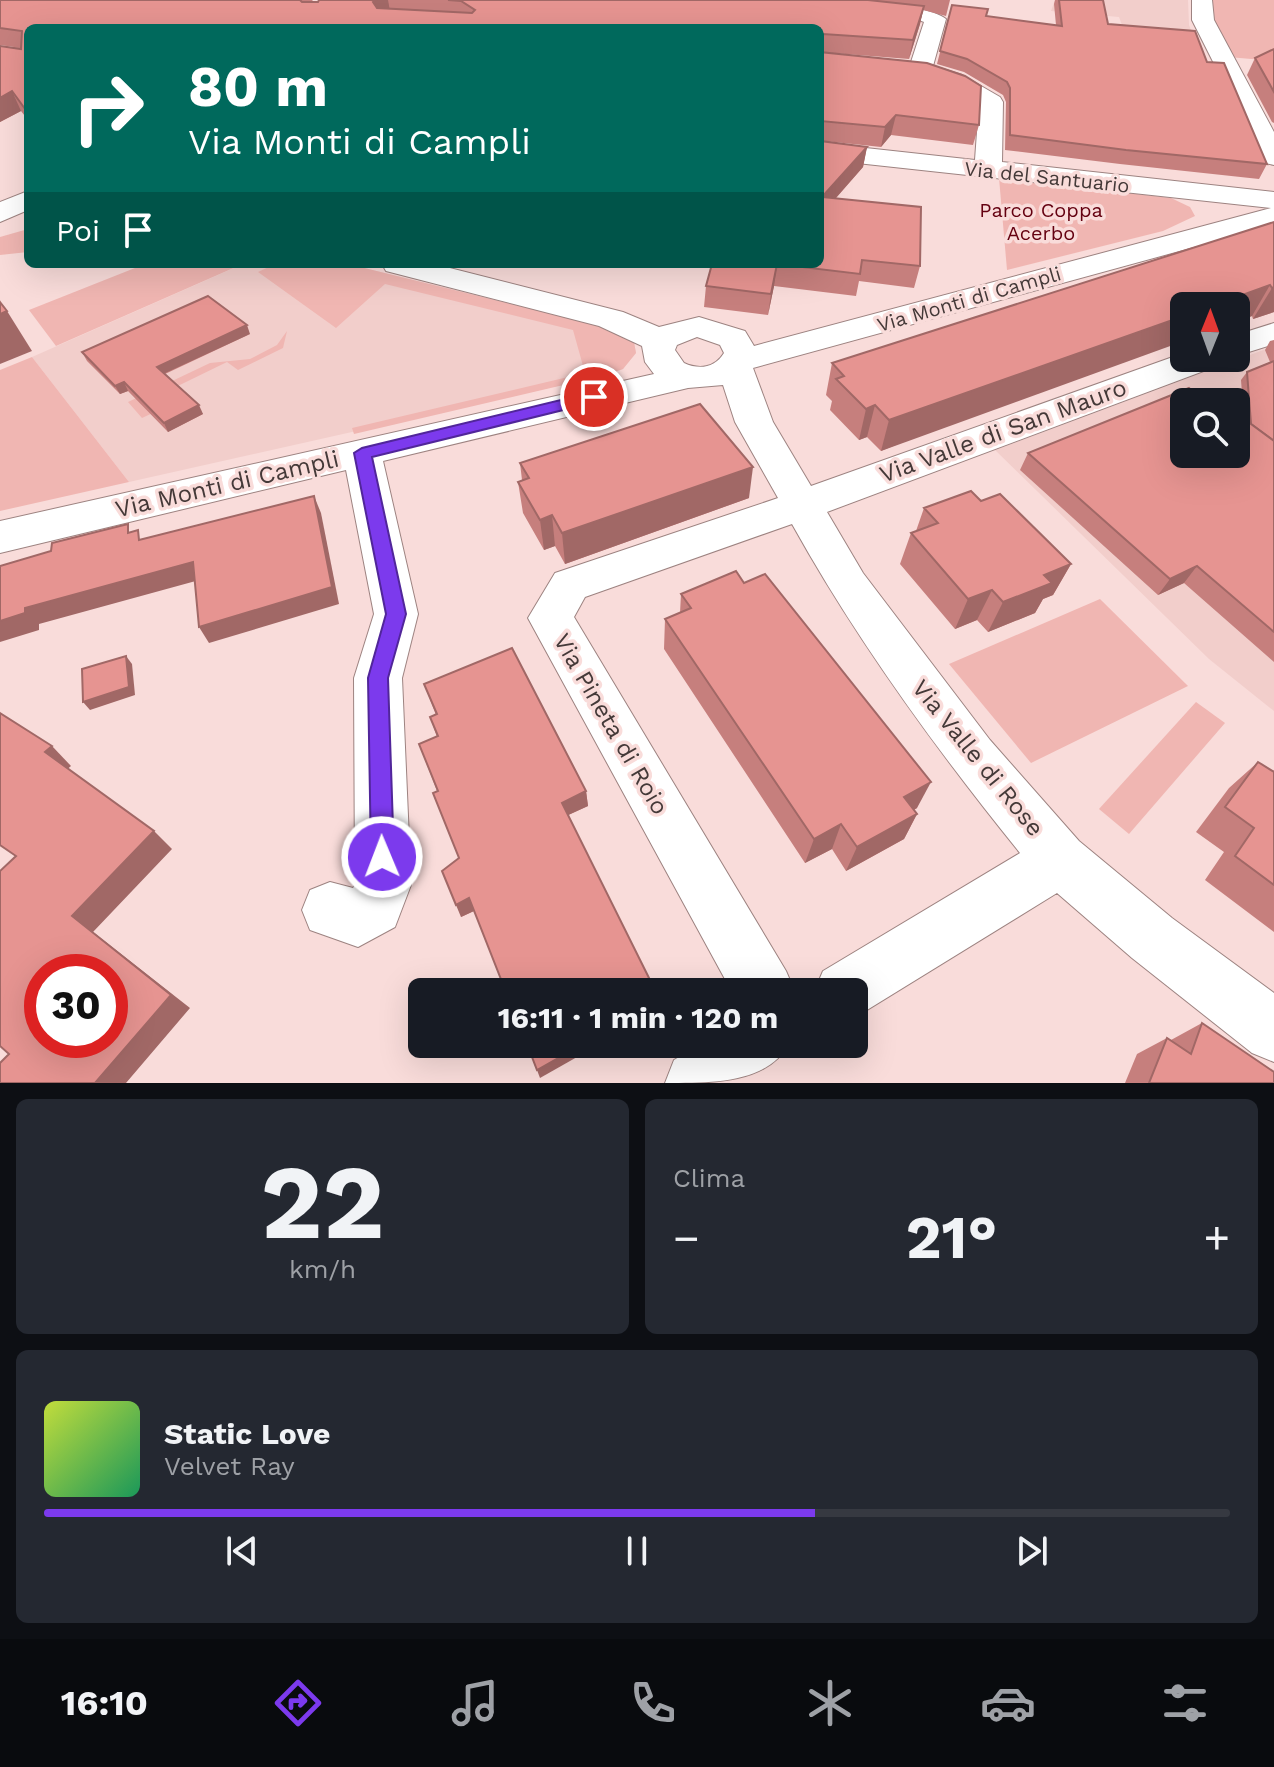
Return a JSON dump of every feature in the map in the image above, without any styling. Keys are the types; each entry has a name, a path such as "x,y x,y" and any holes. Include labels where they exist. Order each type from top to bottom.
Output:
{"street":[{"path":"788,0 914,11 932,16 935,19 920,71"},
{"path":"1202,0 1203,20 1274,157"},
{"path":"824,62 920,71 964,83 991,102 988,171"},
{"name":"Via del Santuario","path":"824,151 1274,200"},
{"path":"0,189 24,192"},
{"path":"1152,189 1187,199 1201,209 1207,217 1199,234"},
{"path":"0,213 24,201"},
{"name":"Via Monti di Campli","path":"0,537 594,397 678,365 719,375 737,364 1199,234 1274,216"},
{"name":"Via Valle di Rose","path":"413,268 611,319 643,331 678,365 722,392 754,422"},
{"name":"Via Valle di Rose","path":"678,365 669,334 687,327 712,328 733,338 741,353 737,364 754,422 848,585 972,756 1060,860 1152,938 1274,1031"},
{"path":"1250,341 1274,333"},
{"name":"Via Valle di San Mauro","path":"802,505 1170,371"},
{"path":"330,910 358,918 375,907 383,885 378,678 396,614 362,453"},
{"name":"Via Pineta di Roio","path":"757,978 551,618 570,585 802,505"},
{"path":"867,978 1060,860"},
{"path":"697,1083 736,1058"}],"shaded area":[{"path":"1055,0 1188,0 1189,25 1204,65 1135,59 1119,17 1051,11"},
{"path":"234,268 364,268 617,330 634,342 636,353 623,369 606,375 129,482 32,357"},
{"path":"1274,346 1274,711 1209,659 995,450 1204,372 1250,372 1250,355"}],"green space":[{"path":"1206,0 1274,0 1274,61 1228,57"},
{"name":"Parco Coppa Acerbo","path":"999,178 1171,198 1190,207 1195,216 1163,231 1007,270"},
{"path":"24,230 24,252 0,255 0,237"},
{"path":"135,268 233,268 56,346 29,310"},
{"path":"266,268 364,268 617,330 634,342 636,353 623,369 606,375 354,434 352,428 585,373 573,330 385,284 336,328 258,272"},
{"path":"287,331 283,348 238,370 227,362 147,401 157,411 142,418 128,402 210,363 250,359 277,345"},
{"path":"32,357 129,482 0,511 0,370"},
{"path":"1100,599 1188,686 1031,763 949,664"},
{"path":"1196,702 1225,723 1129,834 1099,809"}],"building":[{"path":"0,0 376,0 373,2 377,8 472,13 475,10 461,1 448,0 868,0 924,6 913,40 824,34 824,24 24,24 24,108 12,91 0,98 0,46 21,49 22,31 0,28"},
{"path":"1059,0 1103,0 1108,24 1195,31 1207,62 1224,63 1267,164 1010,135 1010,88 1007,82 967,59 940,51 952,5 988,9 986,16 1062,26"},
{"path":"1274,49 1274,92 1255,58"},
{"path":"824,52 927,63 965,76 981,86 979,125 896,115 885,127 824,121"},
{"path":"824,141 867,147 824,195"},
{"path":"824,197 921,207 920,266 862,260 860,274 810,268 824,268"},
{"path":"1274,222 1274,287 1270,285 1250,292 1170,292 1170,321 889,420 875,405 866,409 836,379 844,376 832,363"},
{"path":"711,268 776,268 771,294 706,286"},
{"path":"208,296 247,325 157,367 199,405 164,423 124,382 115,386 82,352"},
{"path":"0,302 7,311 0,314"},
{"path":"1274,361 1274,441 1251,424 1247,372"},
{"path":"1170,396 1170,468 1250,468 1250,423 1274,441 1274,632 1197,566 1170,579 1028,453"},
{"path":"700,404 753,467 562,533 552,515 540,520 518,482 529,478 520,463"},
{"path":"971,491 981,501 1000,494 1071,564 1044,575 1052,583 1003,602 992,590 968,599 911,533 938,523 924,508"},
{"path":"314,496 332,587 199,627 193,562 25,608 25,613 0,621 0,566 51,551 52,543 128,524 128,533 138,530 139,540"},
{"path":"736,571 744,583 765,574 931,782 904,797 917,814 857,847 841,824 814,839 665,619 691,608 681,594"},
{"path":"512,648 586,791 562,803 649,978 500,978 469,898 456,905 442,871 459,858 433,793 438,791 419,744 438,736 430,717 437,714 424,684"},
{"path":"126,656 129,687 83,702 82,669"},
{"path":"0,713 52,746 45,752 154,831 72,916 120,954 24,954 24,1058 117,1058 95,1083 0,1083 0,1063 9,1054 0,1046 0,871 16,856 0,845"},
{"path":"1258,762 1274,772 1274,885 1235,856 1254,828 1225,807"},
{"path":"128,961 171,995 128,1045"},
{"path":"1202,1023 1274,1072 1274,1083 1149,1083 1167,1038 1191,1054"},
{"path":"532,1058 558,1058 537,1070"}],"route":[{"path":"382,857 378,678 396,614 362,453 594,397"}]}
